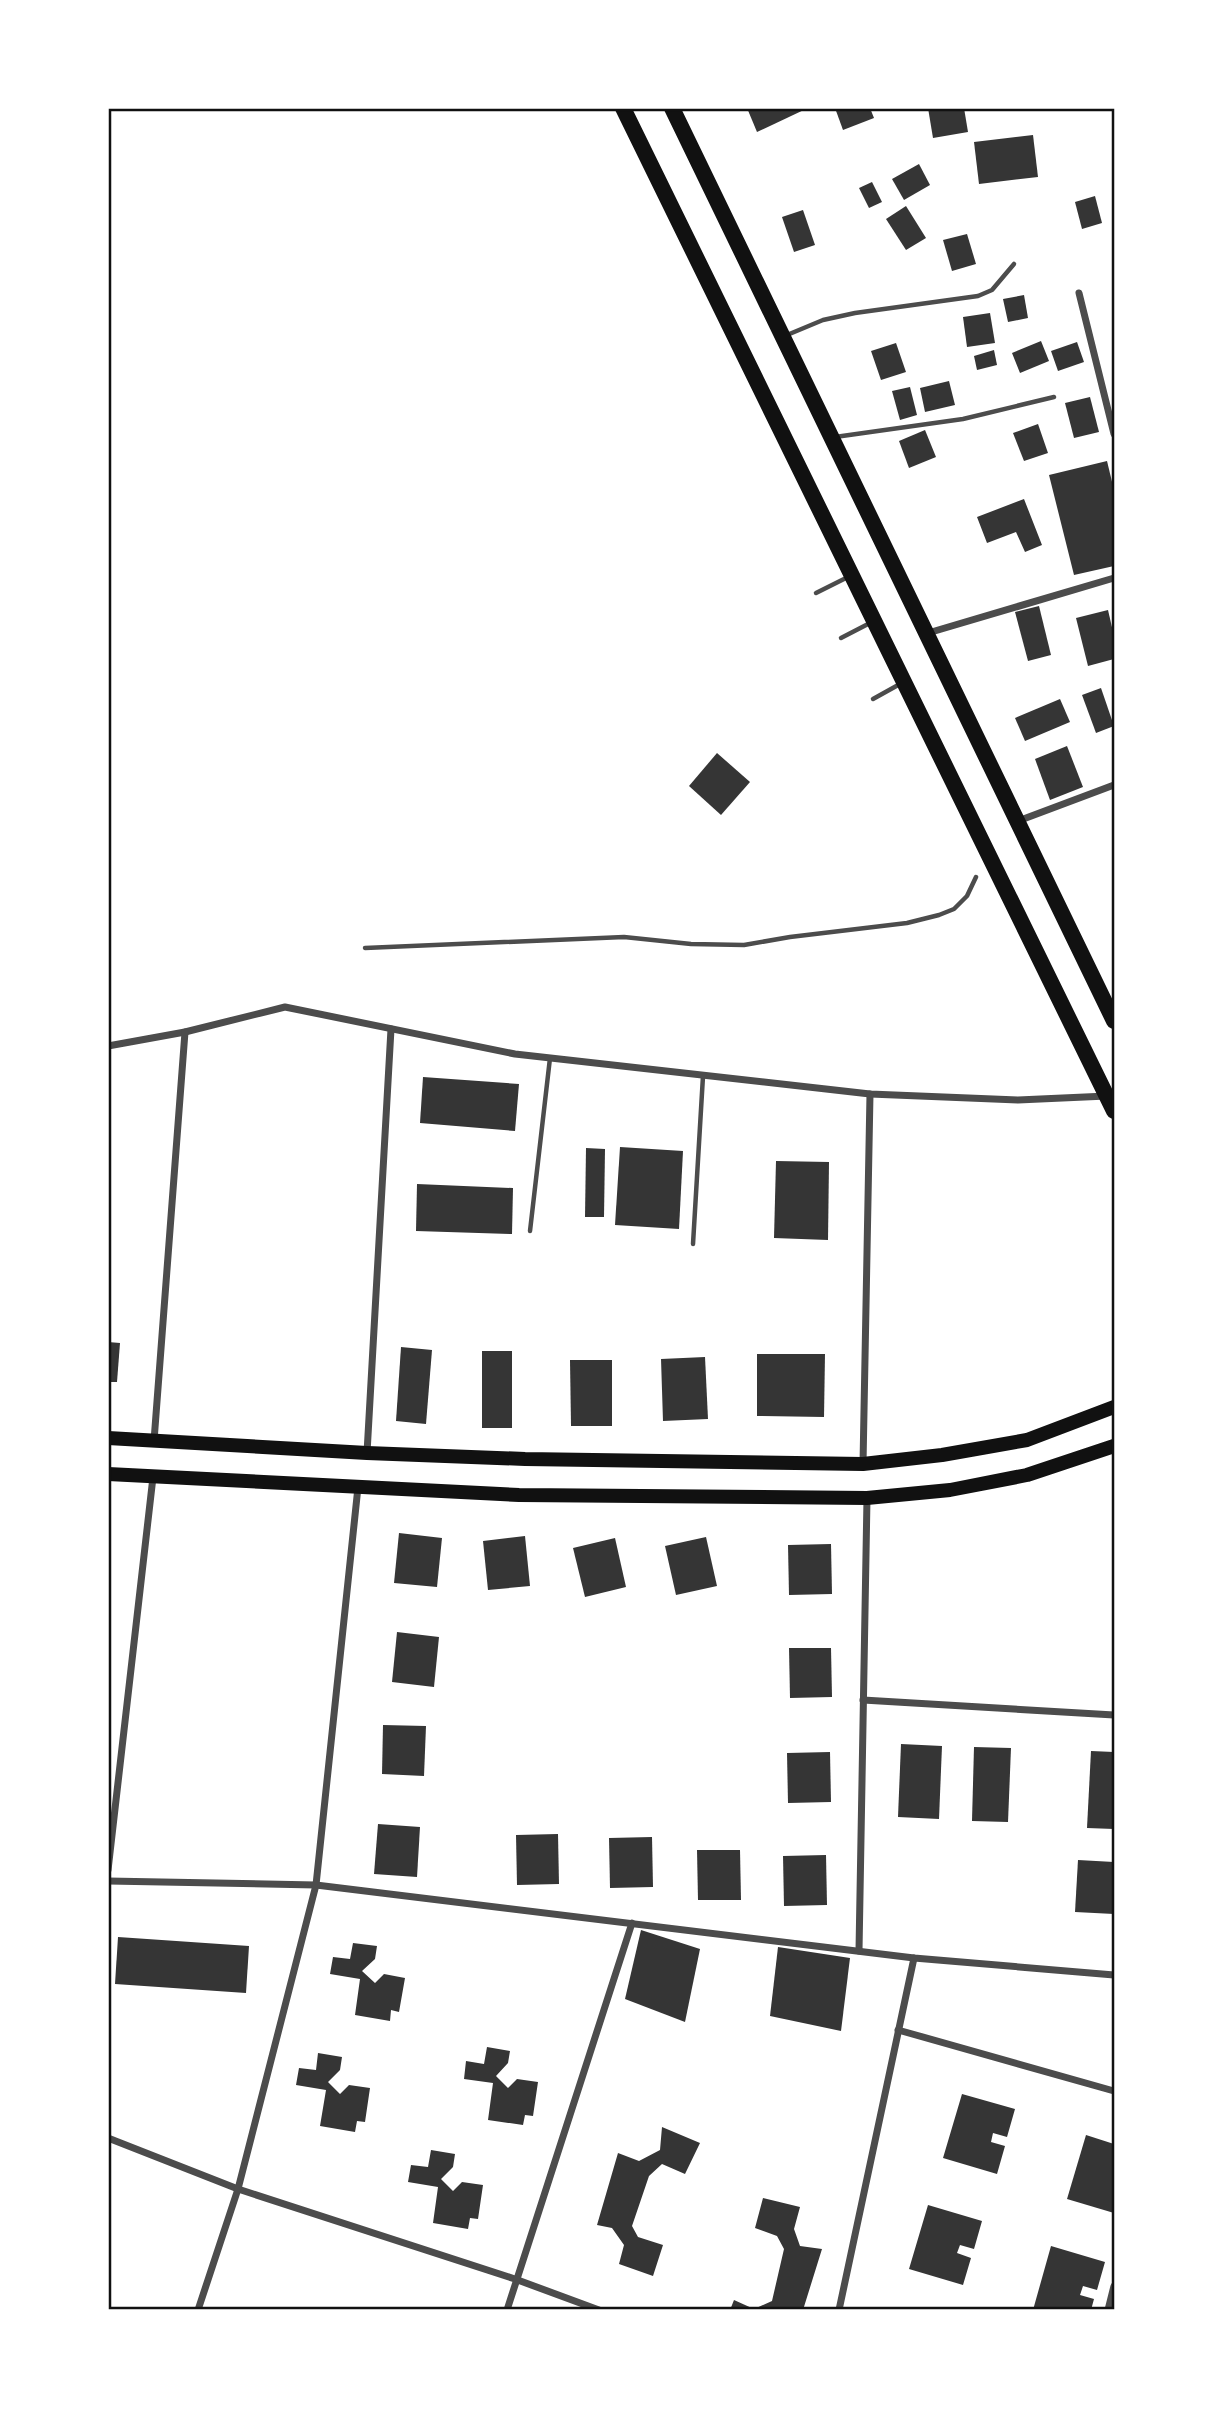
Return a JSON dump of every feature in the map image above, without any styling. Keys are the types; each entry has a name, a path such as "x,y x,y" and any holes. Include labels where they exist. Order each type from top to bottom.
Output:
{"highway":[{"path":"623,108 1111,1104"},
{"path":"672,108 1115,1021"}],"main road":[{"path":"108,1438 367,1453 539,1459 863,1464 942,1455 1027,1440 1115,1408"},
{"path":"108,1474 519,1495 867,1498 950,1490 1027,1475 1115,1446"}],"street":[{"path":"1079,293 1115,434"},
{"path":"928,633 1115,578"},
{"path":"1018,821 1115,785"},
{"path":"108,1046 185,1032 285,1007 515,1054 870,1094 1111,1104"},
{"path":"367,1453 391,1029"},
{"path":"154,1441 185,1032"},
{"path":"863,1464 870,1094"},
{"path":"108,1870 153,1477"},
{"path":"198,2309 238,2189 316,1885 358,1487"},
{"path":"859,1951 867,1498"},
{"path":"863,1700 1115,1715"},
{"path":"108,1881 316,1885 914,1958 1115,1975"},
{"path":"507,2309 632,1923"},
{"path":"839,2309 914,1958"},
{"path":"898,2030 1115,2091"},
{"path":"108,2138 238,2189 599,2309"},
{"path":"1108,2309 1115,2286"}],"lane":[{"path":"783,337 823,320 855,313 978,296 992,290 1014,264"},
{"path":"833,438 963,419 1054,397"},
{"path":"816,593 852,575"},
{"path":"841,638 874,621"},
{"path":"873,699 904,682"},
{"path":"365,948 624,937 691,944 744,945 907,923 939,915 954,909 967,896 976,877"},
{"path":"530,1231 550,1058"},
{"path":"693,1244 704,1075"}],"building":[{"path":"747,108 808,108 757,132"},
{"path":"835,108 870,108 874,118 843,130"},
{"path":"928,108 964,108 968,132 933,138"},
{"path":"1033,135 1038,177 979,184 974,142"},
{"path":"919,164 930,185 904,200 892,179"},
{"path":"872,182 882,202 869,208 859,188"},
{"path":"1095,196 1102,223 1082,229 1075,202"},
{"path":"906,206 926,238 906,250 886,219"},
{"path":"803,210 815,245 794,252 782,217"},
{"path":"967,234 976,264 952,271 943,240"},
{"path":"1024,295 1028,318 1008,322 1003,299"},
{"path":"990,313 995,343 967,347 963,317"},
{"path":"1041,341 1049,361 1020,373 1012,353"},
{"path":"1077,342 1084,362 1058,371 1051,351"},
{"path":"896,343 906,372 881,380 871,351"},
{"path":"994,350 997,365 977,370 974,356"},
{"path":"949,381 955,405 925,412 920,388"},
{"path":"910,387 917,415 900,420 892,391"},
{"path":"1090,397 1099,432 1074,438 1065,403"},
{"path":"1038,424 1048,453 1024,461 1013,433"},
{"path":"925,430 936,457 909,468 899,441"},
{"path":"1107,461 1114,490 1114,566 1074,575 1049,475"},
{"path":"1024,499 1042,545 1025,552 1016,532 987,543 977,517"},
{"path":"1039,606 1051,655 1028,661 1015,612"},
{"path":"1108,610 1114,636 1114,659 1088,666 1076,618"},
{"path":"1101,688 1114,726 1096,733 1082,695"},
{"path":"1060,699 1070,722 1025,741 1015,718"},
{"path":"1067,746 1083,787 1050,800 1035,759"},
{"path":"717,753 750,782 721,815 689,786"},
{"path":"423,1077 519,1084 515,1131 420,1123"},
{"path":"620,1147 683,1151 679,1229 615,1225"},
{"path":"586,1148 605,1149 604,1217 585,1217"},
{"path":"776,1161 829,1162 828,1240 774,1238"},
{"path":"417,1184 513,1188 512,1234 416,1231"},
{"path":"108,1342 120,1343 117,1382 108,1382"},
{"path":"401,1347 432,1350 426,1424 396,1421"},
{"path":"482,1351 512,1351 512,1428 482,1428"},
{"path":"757,1354 825,1354 824,1417 757,1416"},
{"path":"705,1357 708,1419 663,1421 661,1359"},
{"path":"570,1360 612,1360 612,1426 571,1426"},
{"path":"399,1533 442,1538 437,1587 394,1583"},
{"path":"525,1536 530,1586 488,1590 483,1541"},
{"path":"706,1537 717,1586 676,1595 665,1546"},
{"path":"615,1538 626,1587 585,1597 573,1548"},
{"path":"831,1544 832,1594 789,1595 788,1545"},
{"path":"397,1632 439,1637 434,1687 392,1682"},
{"path":"789,1648 831,1648 832,1697 790,1698"},
{"path":"383,1725 426,1726 424,1776 382,1774"},
{"path":"901,1744 942,1746 939,1819 898,1817"},
{"path":"974,1747 1011,1748 1008,1822 972,1821"},
{"path":"1091,1751 1114,1752 1114,1829 1087,1828"},
{"path":"830,1752 831,1802 788,1803 787,1753"},
{"path":"378,1824 420,1827 417,1877 374,1874"},
{"path":"558,1834 559,1884 517,1885 516,1835"},
{"path":"652,1837 653,1887 610,1888 609,1838"},
{"path":"697,1850 740,1850 741,1900 698,1900"},
{"path":"826,1855 827,1905 784,1906 783,1856"},
{"path":"1078,1860 1114,1862 1114,1914 1075,1912"},
{"path":"641,1930 700,1949 685,2022 625,1999"},
{"path":"118,1937 249,1946 246,1993 115,1984"},
{"path":"353,1943 377,1946 375,1959 362,1971 375,1983 384,1974 405,1978 399,2012 391,2010 390,2021 355,2015 360,1979 330,1974 333,1957 350,1959"},
{"path":"778,1947 850,1958 841,2031 770,2016"},
{"path":"487,2047 510,2051 508,2063 496,2076 508,2088 517,2079 538,2082 533,2116 525,2115 523,2125 488,2120 493,2083 464,2079 466,2061 484,2064"},
{"path":"318,2053 342,2057 340,2070 328,2082 340,2094 349,2085 370,2088 365,2122 357,2121 355,2132 320,2126 326,2090 296,2085 299,2068 316,2070"},
{"path":"962,2094 1015,2109 1007,2137 993,2133 991,2142 1005,2146 997,2174 943,2158"},
{"path":"662,2127 700,2143 685,2174 662,2164 649,2176 632,2226 638,2237 663,2245 653,2276 619,2264 624,2245 612,2228 597,2225 618,2153 639,2161 660,2150"},
{"path":"1086,2135 1114,2144 1114,2213 1067,2199"},
{"path":"431,2150 455,2154 453,2167 441,2179 453,2191 462,2182 483,2185 478,2219 470,2218 468,2229 433,2223 438,2187 408,2182 411,2165 428,2167"},
{"path":"763,2198 800,2207 794,2229 800,2246 822,2249 803,2310 730,2310 734,2300 754,2309 772,2301 784,2249 777,2236 755,2228"},
{"path":"928,2205 982,2221 974,2249 960,2245 957,2253 971,2258 963,2285 909,2269"},
{"path":"1051,2246 1105,2262 1097,2290 1083,2286 1080,2295 1094,2299 1091,2310 1033,2310"}]}
